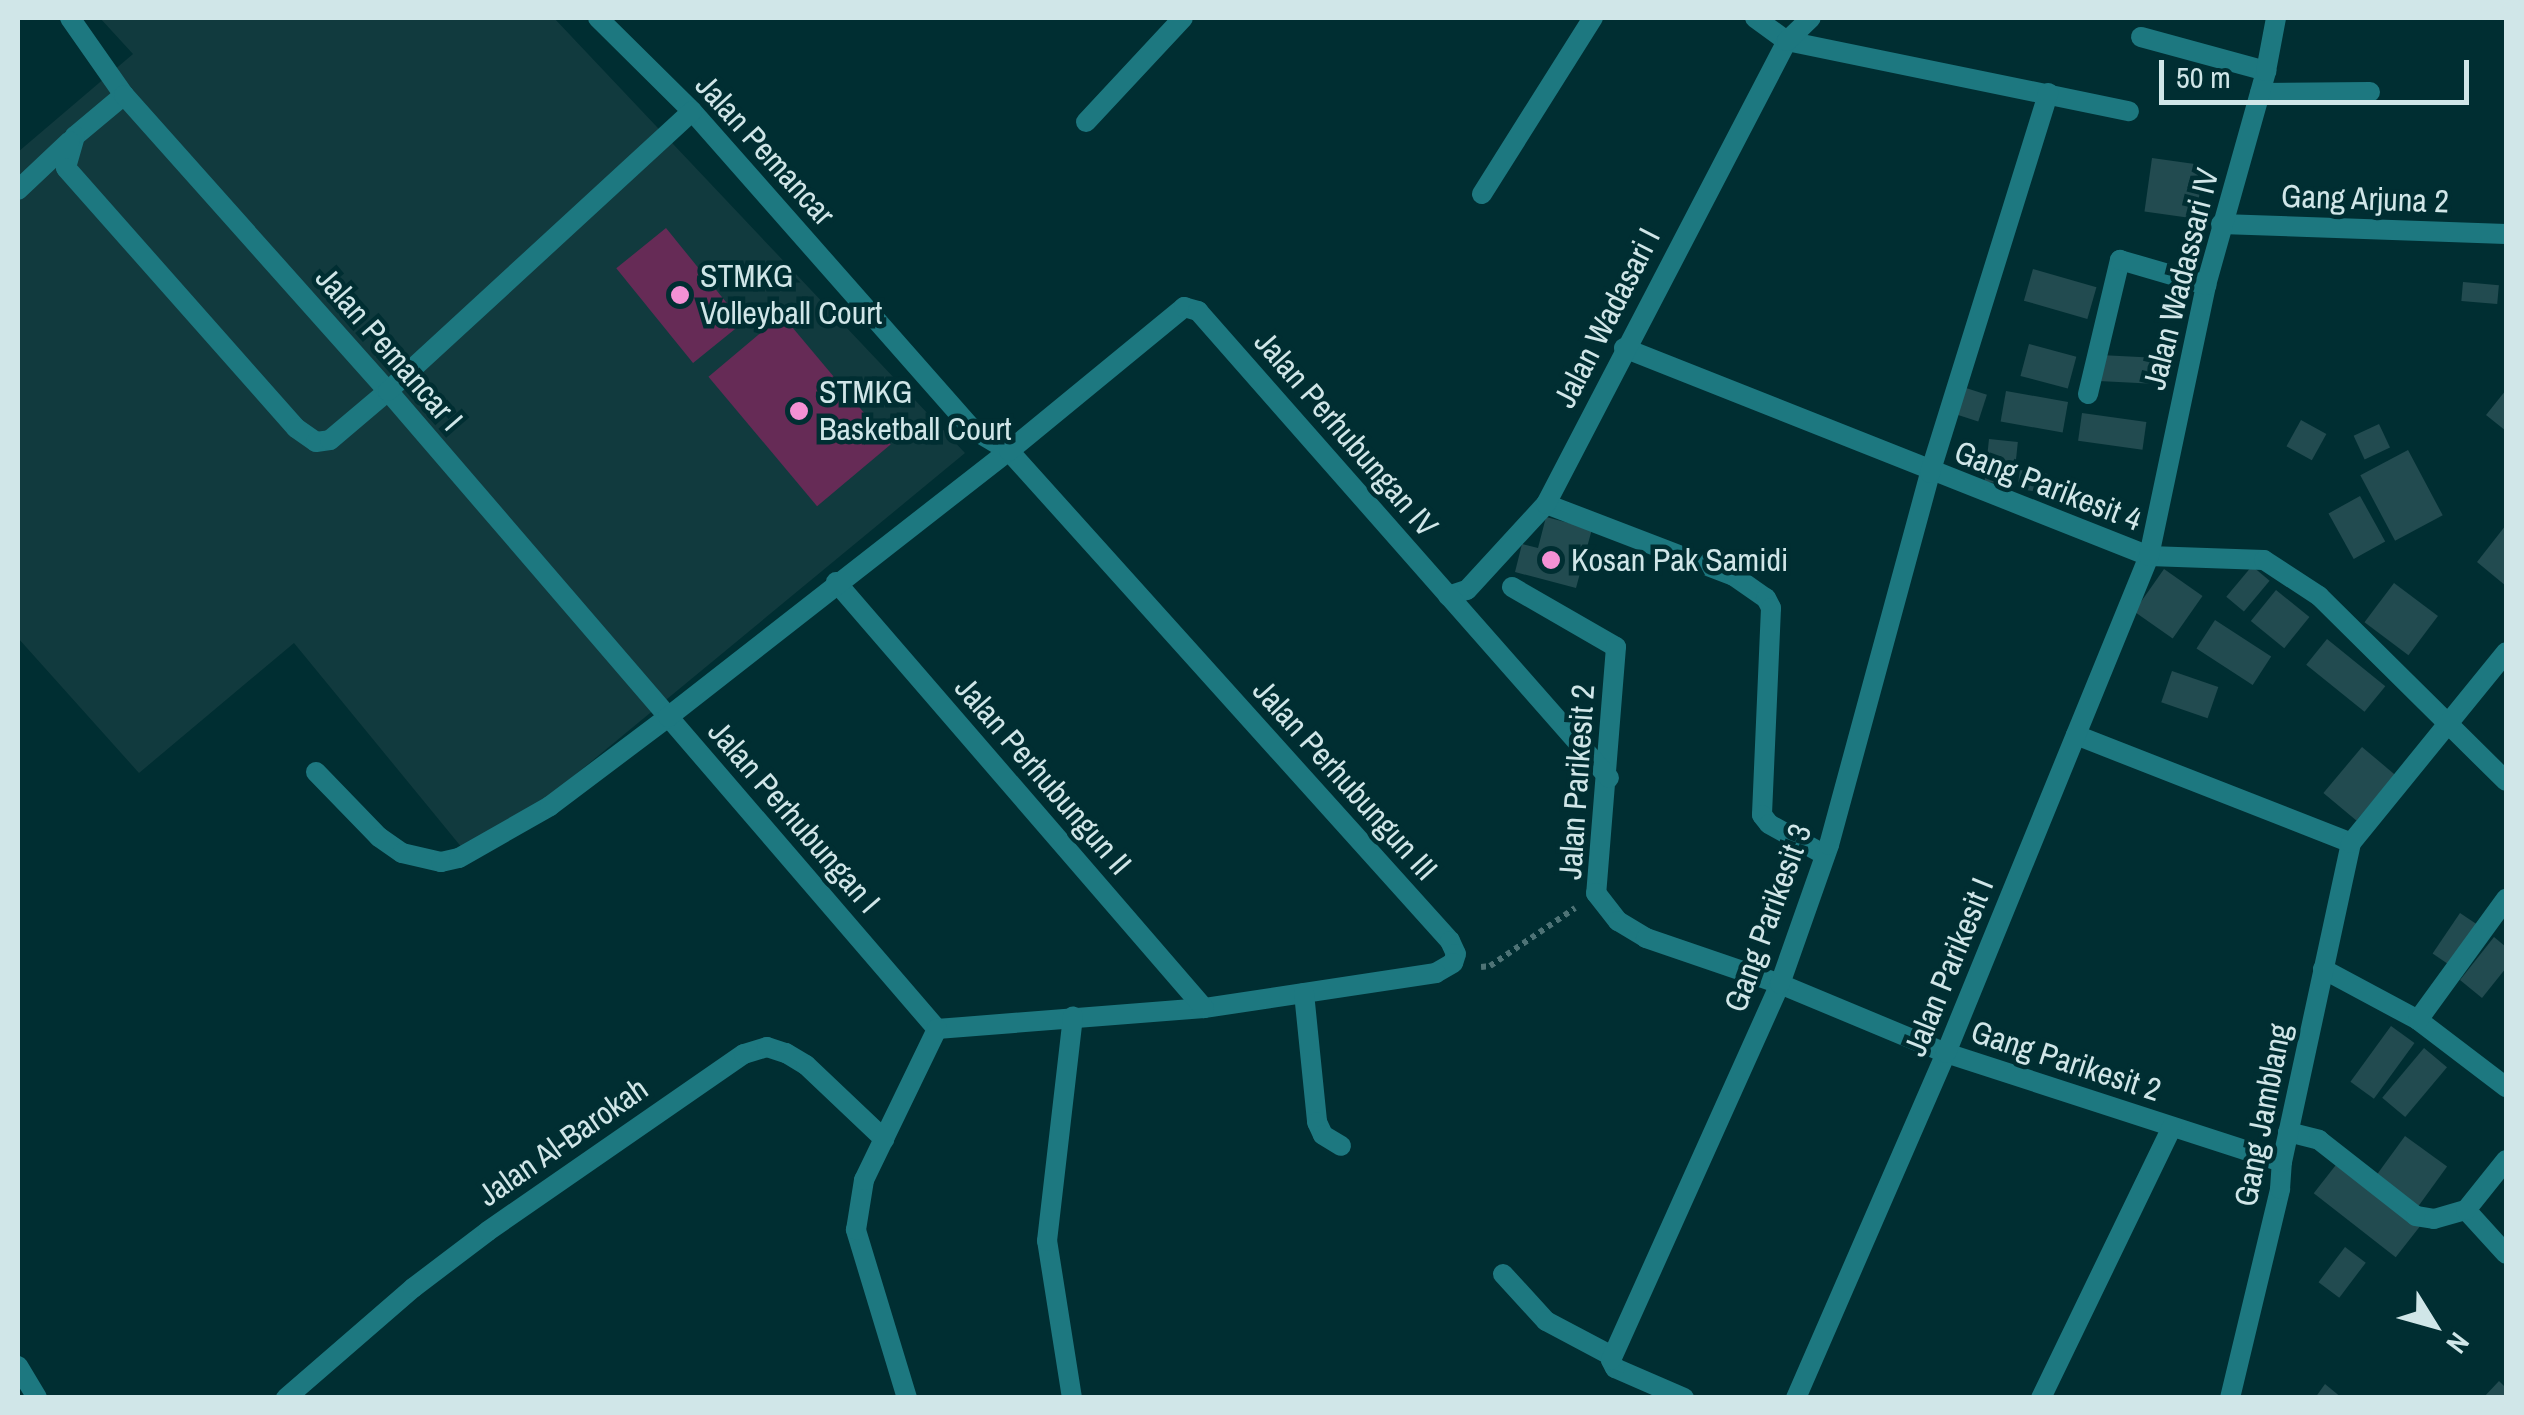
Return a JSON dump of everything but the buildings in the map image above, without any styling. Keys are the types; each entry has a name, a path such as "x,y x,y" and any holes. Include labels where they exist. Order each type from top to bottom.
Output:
{"street":[{"name":"Jalan Pemancar I","path":"70,18 124,95 388,391 668,717"},
{"name":"Jalan Pemancar","path":"598,18 692,111 972,429 1010,451"},
{"path":"1086,122 1183,18"},
{"path":"1482,194 1593,18"},
{"path":"1755,18 1787,41 2129,111"},
{"name":"Jalan Wadasari I","path":"1448,596 1467,590 1546,504 1787,41 1811,18"},
{"name":"Jalan Wadassari IV","path":"2149,556 2206,285 2266,71 2276,18"},
{"path":"2140,37 2266,71"},
{"path":"2260,93 2370,92"},
{"name":"Gang Parikesit 3","path":"1612,1361 1780,984 1825,854 1875,690 1930,472 2048,93"},
{"path":"18,190 124,95"},
{"path":"75,136 66,168 296,428 316,442 330,440 388,391 692,111"},
{"name":"Gang Arjuna 2","path":"2221,224 2506,234"},
{"path":"2088,394 2120,260 2206,285"},
{"name":"Jalan Perhubungan IV","path":"1010,451 1177,310 1191,308 1609,778"},
{"name":"Gang Parikesit 4","path":"1624,348 2149,556 2264,560 2289,572 2319,596 2506,782"},
{"name":"Jalan Perhubungan I","path":"936,1029 668,717 836,582 1010,451"},
{"name":"Jalan Perhubungun III","path":"1010,451 1450,941 1456,958 1448,968"},
{"path":"1546,504 1734,576 1766,598 1771,608 1763,818 1825,854"},
{"name":"Jalan Parikesit I","path":"1796,1398 1946,1053 2149,556"},
{"name":"Jalan Perhubungun II","path":"836,582 1204,1008"},
{"name":"Jalan Parikesit 2","path":"1512,587 1615,644 1609,778 1596,893 1618,921 1646,938 1780,984"},
{"path":"2076,735 2350,843 2506,652"},
{"path":"316,772 379,837 402,853 441,862 459,858 550,806 668,717"},
{"name":"Gang Jamblang","path":"2230,1398 2280,1190 2288,1132 2350,843"},
{"path":"2418,1020 2506,899"},
{"path":"907,1398 856,1230 864,1180 936,1029 1204,1008 1448,968"},
{"path":"2323,969 2418,1020 2506,1087"},
{"name":"Gang Parikesit 2","path":"1780,984 1946,1053 2282,1162"},
{"path":"1304,993 1317,1122 1324,1135 1341,1146"},
{"path":"1072,1016 1047,1241 1072,1398"},
{"name":"Jalan Al-Barokah","path":"286,1398 412,1288 488,1230 744,1054 767,1047 806,1065 884,1139"},
{"path":"2041,1398 2172,1127"},
{"path":"2288,1132 2319,1140 2416,1216 2434,1219 2466,1210 2506,1160"},
{"path":"2466,1210 2506,1254"},
{"path":"1503,1274 1546,1321 1684,1398"},
{"path":"18,1366 37,1398"}],"path":[{"path":"1448,968 1490,966 1596,893"}],"shaded area":[{"path":"100,18 554,18 965,453 472,860 294,643 139,773 18,638 18,152 133,54"},
{"name":"STMKG Volleyball Court","path":"666,228 743,323 693,363 616,268"},
{"name":"STMKG Basketball Court","path":"782,315 891,444 817,506 708,377"}],"place":[{"name":"STMKG Volleyball Court","path":"680,295"},
{"name":"STMKG Basketball Court","path":"799,411"},
{"name":"Kosan Pak Samidi","path":"1551,560"}]}
